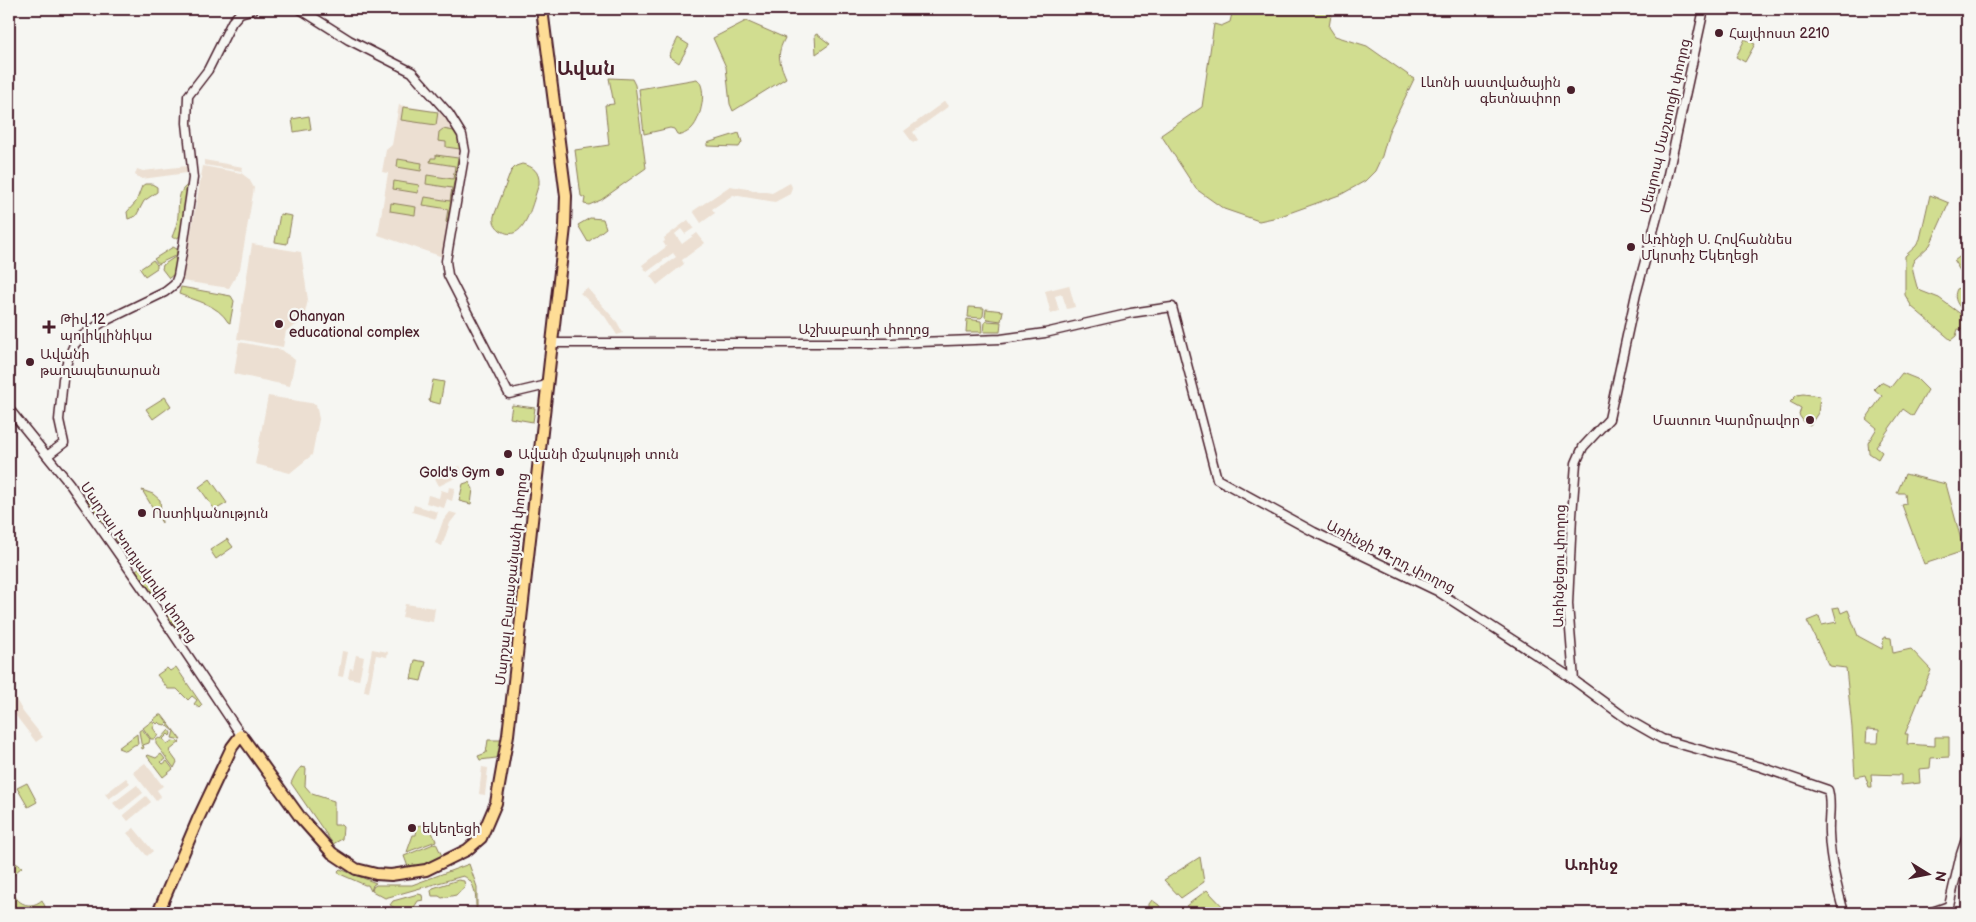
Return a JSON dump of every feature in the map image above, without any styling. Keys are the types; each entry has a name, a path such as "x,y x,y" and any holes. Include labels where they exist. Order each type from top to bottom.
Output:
{"main road":[{"name":"Մարշալ Բաբաջանյանի փողոց","path":"241,735 300,817 332,854 356,869 376,874 391,875 426,870 467,850 481,838 496,803 504,761 567,204 542,9"},
{"path":"158,913 198,819 232,747 241,735"}],"street":[{"path":"47,456 64,443 59,420 63,379 68,358 74,346 82,336 103,322 165,292 174,284 178,276 184,247 193,178 186,123 188,96 208,70 232,22 240,13 254,9"},
{"path":"300,9 348,40 412,72 449,114 462,134 465,151 446,261 448,275 509,394 547,384"},
{"name":"Մեսրոպ Մաշտոցի փողոց","path":"1606,423 1609,419 1614,398 1636,294 1665,188 1704,9"},
{"name":"Աշխաբադի փողոց","path":"552,343 892,343 1001,339 1045,332 1131,313 1172,307 1217,479"},
{"name":"Մարշալ Խուդյակովի փողոց","path":"9,409 70,485 241,735"},
{"name":"Առինջեցու փողոց","path":"1574,680 1568,604 1576,462 1583,448 1606,423"},
{"name":"Առինջի 19-րդ փողոց","path":"1217,479 1314,532 1437,591 1574,680"},
{"path":"1574,680 1627,719 1662,739 1761,767 1828,790 1830,798 1830,849 1836,886 1844,913"},
{"path":"1929,913 1949,906 1967,836"}],"shaded area":[{"path":"945,101 949,106 913,132 918,140 913,143 904,131"},
{"path":"399,105 440,112 463,138 443,257 378,235 388,173 382,172 386,150 392,145"},
{"path":"204,160 243,167 242,171 204,165"},
{"path":"187,166 187,173 142,179 135,175 137,169 143,171"},
{"path":"203,166 241,173 249,179 254,188 240,269 229,288 182,281"},
{"path":"790,183 792,187 790,194 775,202 733,195 712,209 715,213 701,223 693,211 730,186 772,193"},
{"path":"688,220 694,228 685,234 681,229 675,234 682,244 697,233 705,243 682,260 684,264 657,285 650,276 676,257 673,253 647,272 642,265 666,247 663,242 665,241 664,238"},
{"path":"252,244 301,252 308,300 303,321 286,331 283,347 237,339"},
{"path":"1069,285 1075,307 1067,309 1062,294 1055,296 1059,311 1051,314 1045,291"},
{"path":"587,288 617,322 623,333 617,335 604,315 580,293"},
{"path":"239,342 282,350 295,360 290,386 234,374"},
{"path":"268,396 316,404 319,419 312,455 290,473 255,464"},
{"path":"460,466 463,474 439,486 435,478"},
{"path":"449,487 455,488 452,501 447,499 444,508 426,503 428,495 439,498 441,490 448,492"},
{"path":"414,505 438,512 436,519 412,512"},
{"path":"450,512 457,514 450,523 442,546 435,543 443,521"},
{"path":"405,604 435,608 433,622 402,617"},
{"path":"372,649 388,652 387,657 376,655 369,692 364,691"},
{"path":"342,651 348,652 343,677 338,676"},
{"path":"356,655 364,657 359,680 348,678 350,668 353,669"},
{"path":"9,687 23,712 43,737 36,742 16,716 9,703"},
{"path":"145,763 163,786 157,790 161,796 156,801 133,772"},
{"path":"482,767 488,768 485,795 479,794"},
{"path":"126,778 130,783 109,799 105,794"},
{"path":"137,785 143,793 120,811 113,803"},
{"path":"146,796 151,802 128,821 123,815"},
{"path":"134,828 153,851 147,856 127,833"}],"green space":[{"path":"1233,9 1332,9 1329,27 1335,36 1367,46 1414,79 1389,131 1382,156 1375,171 1365,181 1342,194 1278,217 1259,221 1224,209 1196,189 1161,135 1202,107 1214,24 1221,26 1230,22"},
{"path":"746,21 785,38 780,49 780,58 786,78 733,111 730,104 726,67 713,38"},
{"path":"817,34 830,44 816,54 815,35"},
{"path":"678,38 689,45 679,63 669,56"},
{"path":"1745,39 1755,44 1745,62 1736,57"},
{"path":"609,78 632,79 635,85 646,168 601,200 589,205 584,204 585,198 581,196 575,150 609,145 605,105 614,104"},
{"path":"697,79 703,96 698,118 691,129 682,135 677,134 674,129 670,128 644,134 639,89"},
{"path":"403,107 438,112 436,125 401,120"},
{"path":"309,116 311,129 294,132 292,119"},
{"path":"443,129 454,131 461,141 460,149 446,147 446,142 438,141 439,132"},
{"path":"739,133 742,142 739,147 707,146 707,143"},
{"path":"436,155 458,158 447,223 448,209 423,205 425,197 450,201 452,188 426,184 427,175 453,179 455,166 430,162 431,158 436,158"},
{"path":"398,159 422,163 421,171 397,167"},
{"path":"522,164 535,170 539,184 527,219 516,232 509,234 497,227 494,222 494,216 511,171 516,166"},
{"path":"394,181 419,185 418,193 393,189"},
{"path":"152,184 157,187 157,192 144,201 136,216 128,219 127,212 136,202 142,186"},
{"path":"188,185 181,234 174,238 172,237 177,222 181,192"},
{"path":"1930,195 1949,203 1930,245 1914,260 1912,265 1917,287 1921,291 1939,298 1962,315 1967,316 1967,331 1958,329 1956,336 1951,340 1912,307 1905,295 1905,256 1916,246 1920,239"},
{"path":"391,203 416,207 415,215 390,211"},
{"path":"280,214 292,216 287,244 275,242"},
{"path":"590,218 603,219 606,228 588,242 578,225"},
{"path":"173,247 177,249 177,255 158,264 154,259"},
{"path":"1967,251 1967,282 1954,261"},
{"path":"175,257 178,271 169,278 162,269 163,265"},
{"path":"153,260 157,268 145,276 140,269"},
{"path":"181,287 231,296 234,301 230,323 219,311 200,301 179,294"},
{"path":"1960,288 1967,296 1967,313 1961,309 1956,300 1957,289"},
{"path":"969,307 984,308 983,316 981,318 968,317"},
{"path":"986,309 1003,311 1001,321 987,319 985,317"},
{"path":"967,319 981,321 982,332 966,332"},
{"path":"985,322 1001,322 1000,332 984,332"},
{"path":"1902,373 1917,379 1928,390 1913,416 1903,409 1876,447 1882,452 1878,459 1869,453 1868,443 1877,428 1866,419 1882,396 1874,389 1881,382 1891,387"},
{"path":"433,380 444,382 440,404 429,401"},
{"path":"1797,395 1820,396 1818,413 1810,425 1804,422 1799,415 1801,408 1790,402"},
{"path":"165,397 171,406 153,419 146,409"},
{"path":"512,405 535,408 533,422 510,418"},
{"path":"1905,474 1946,484 1964,551 1924,564 1902,505 1906,504 1905,493 1897,493"},
{"path":"210,479 227,503 215,510 199,487"},
{"path":"469,482 473,489 471,504 459,501 463,484"},
{"path":"142,490 153,494 160,500 162,523"},
{"path":"89,494 108,521 104,524 85,497"},
{"path":"119,535 137,562 133,565 115,538"},
{"path":"227,539 233,547 216,559 210,550"},
{"path":"140,567 162,598 157,601 136,570"},
{"path":"1839,607 1841,613 1848,610 1858,636 1882,649 1884,637 1891,638 1893,653 1911,649 1931,670 1905,734 1908,734 1907,744 1935,746 1935,737 1949,737 1949,757 1931,758 1930,768 1919,769 1920,783 1901,785 1901,775 1871,774 1872,787 1869,787 1865,775 1855,777 1846,668 1829,666 1807,621 1819,616 1822,625 1837,622 1833,608","holes":["1867,729 1879,730 1878,743 1866,743"]},
{"path":"168,608 184,632 180,635 164,611"},
{"path":"415,660 426,662 421,681 411,679"},
{"path":"176,667 202,705 199,708 194,704 197,700 192,696 188,700 177,689 168,689 157,675 167,668 170,671"},
{"path":"162,715 181,740 172,738 174,731 167,723 165,725 159,722 157,724 153,720"},
{"path":"152,721 155,725 153,728 158,735 155,739 151,739 143,728"},
{"path":"142,729 150,739 149,743 143,745 144,748 142,749 139,731"},
{"path":"169,730 170,736 168,734 163,739 167,744 172,741 180,742 169,751 177,762 174,768 156,744 156,740 161,739"},
{"path":"137,734 138,744 126,751 118,748"},
{"path":"488,740 503,740 501,754 496,758 480,760 478,756 486,753"},
{"path":"161,754 165,759 161,762 163,764 167,761 173,769 163,777 147,756 156,758"},
{"path":"301,767 306,768 305,786 312,794 334,801 334,825 341,825 343,827 342,839 333,844 291,783"},
{"path":"27,783 37,802 28,807 17,788"},
{"path":"421,825 432,832 436,841 407,852 413,835 416,835 417,826"},
{"path":"436,843 442,856 424,864 408,867 404,856"},
{"path":"1200,857 1204,882 1181,898 1164,880"},
{"path":"9,859 22,867 15,873 11,881 11,888 16,898 25,904 31,905 42,900 48,913 9,913"},
{"path":"469,864 477,887 477,913 473,887 471,882 463,876 385,898 372,891 376,885 412,885"},
{"path":"340,869 376,883 371,891 368,885 340,874 338,871"},
{"path":"458,880 464,881 465,887 456,895 442,898 432,896 431,891 433,888"},
{"path":"1207,890 1228,912 1193,913 1186,906"},
{"path":"418,894 422,895 423,900 418,901 411,912 403,913 390,905 393,901"},
{"path":"1152,900 1159,905 1163,913 1149,913 1149,904"}],"place":[{"name":"Հայփոստ 2210","path":"1719,33"},
{"name":"Լևոնի աստվածային գետնափոր","path":"1571,90"},
{"name":"Առինջի Ս. Հովհաննես Մկրտիչ Եկեղեցի","path":"1631,247"},
{"name":"Ohanyan educational complex","path":"279,324"},
{"name":"Թիվ 12 պոլիկլինիկա","path":"49,327"},
{"name":"Ավանի թաղապետարան","path":"30,362"},
{"name":"Մատուռ Կարմրավոր","path":"1810,420"},
{"name":"Ավանի մշակույթի տուն","path":"508,454"},
{"name":"Gold's Gym","path":"500,472"},
{"name":"Ոստիկանություն","path":"142,513"},
{"name":"եկեղեցի","path":"412,828"}],"district":[{"name":"Ավան","path":"586,68"},
{"name":"Առինջ","path":"1591,864"}]}
